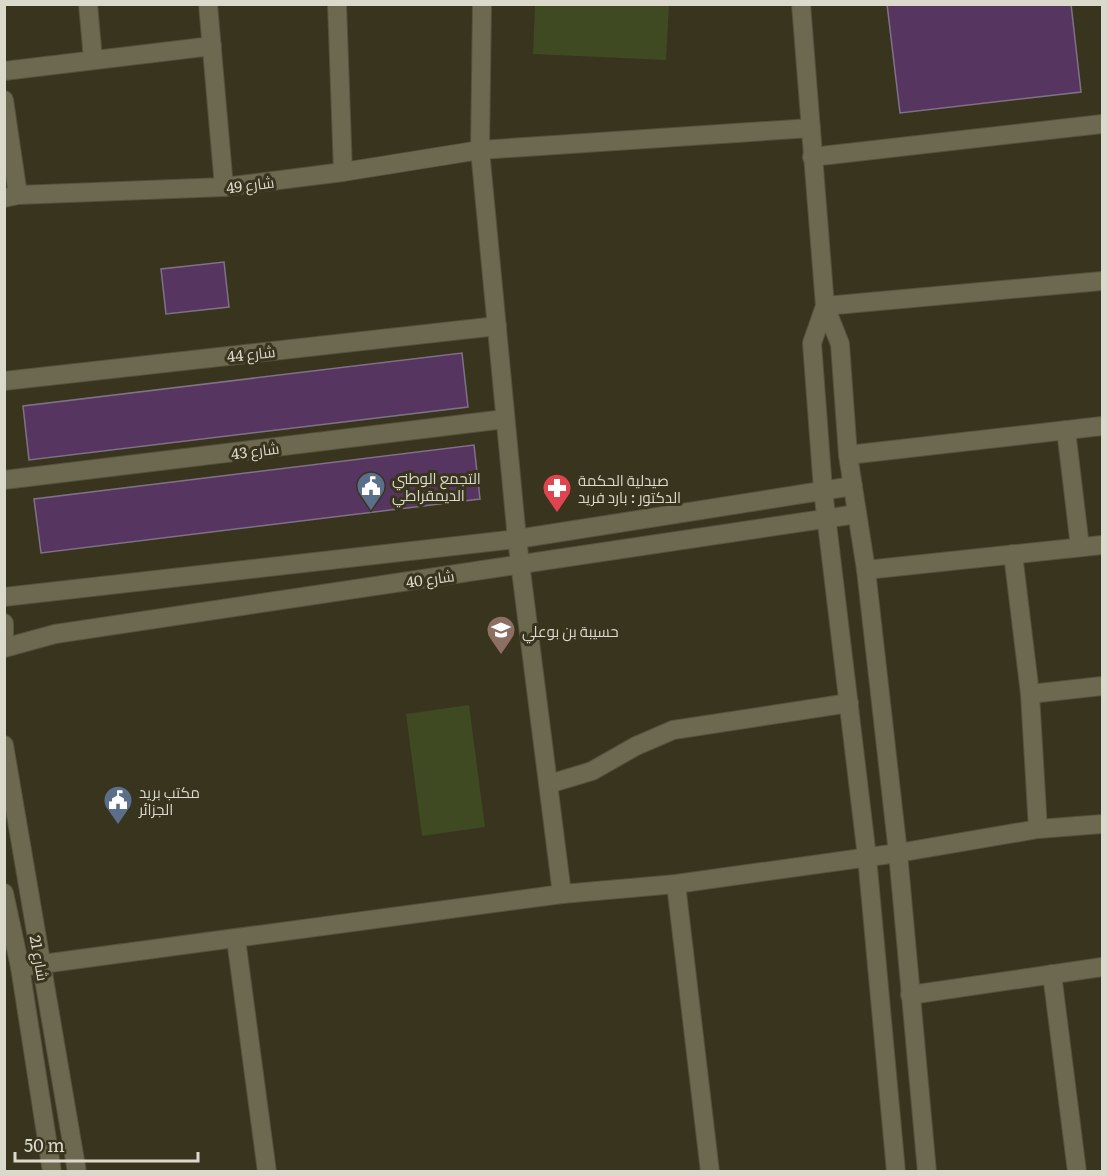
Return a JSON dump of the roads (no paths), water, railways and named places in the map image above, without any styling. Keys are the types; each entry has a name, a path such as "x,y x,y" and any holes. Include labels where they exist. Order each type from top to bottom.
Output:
{"street":[{"path":"88,4 93,59"},
{"path":"208,4 224,188"},
{"path":"337,4 343,172"},
{"path":"482,4 480,150 517,539 562,894"},
{"path":"801,4 825,306 840,344 848,454 866,570 898,853 927,1172"},
{"path":"4,71 212,46"},
{"path":"4,100 11,197"},
{"path":"812,157 1102,124"},
{"name":"شارع 49","path":"11,197 224,188 480,150 811,128"},
{"path":"825,306 1102,281"},
{"path":"825,306 812,343 823,490 867,857 896,1172"},
{"name":"شارع 44","path":"4,381 497,326"},
{"name":"شارع 43","path":"4,480 505,419"},
{"path":"848,454 1102,426"},
{"path":"1066,430 1080,547"},
{"name":"شارع 40","path":"4,597 517,539 853,486"},
{"name":"شارع 40","path":"4,648 55,634 857,514"},
{"path":"866,570 1102,545"},
{"path":"1013,554 1030,694 1038,829"},
{"path":"4,622 4,636"},
{"path":"1030,694 1102,686"},
{"path":"549,784 592,771 636,746 673,730 849,703"},
{"name":"شارع 21","path":"4,745 77,1172"},
{"path":"20,967 562,894 676,884 898,853 1038,829 1102,824"},
{"path":"676,884 710,1172"},
{"name":"شارع 21","path":"4,893 20,967 52,1172"},
{"path":"236,939 267,1172"},
{"path":"910,995 1102,967"},
{"path":"1052,974 1077,1172"}],"place":[{"name":"التجمع الوطني الديمقراطي","path":"371,512"},
{"name":"صيدلية الحكمة الدكتور : بارد فريد","path":"557,514"},
{"name":"حسيبة بن بوعلي","path":"501,656"},
{"name":"مكتب بريد الجزائر","path":"118,826"}]}
